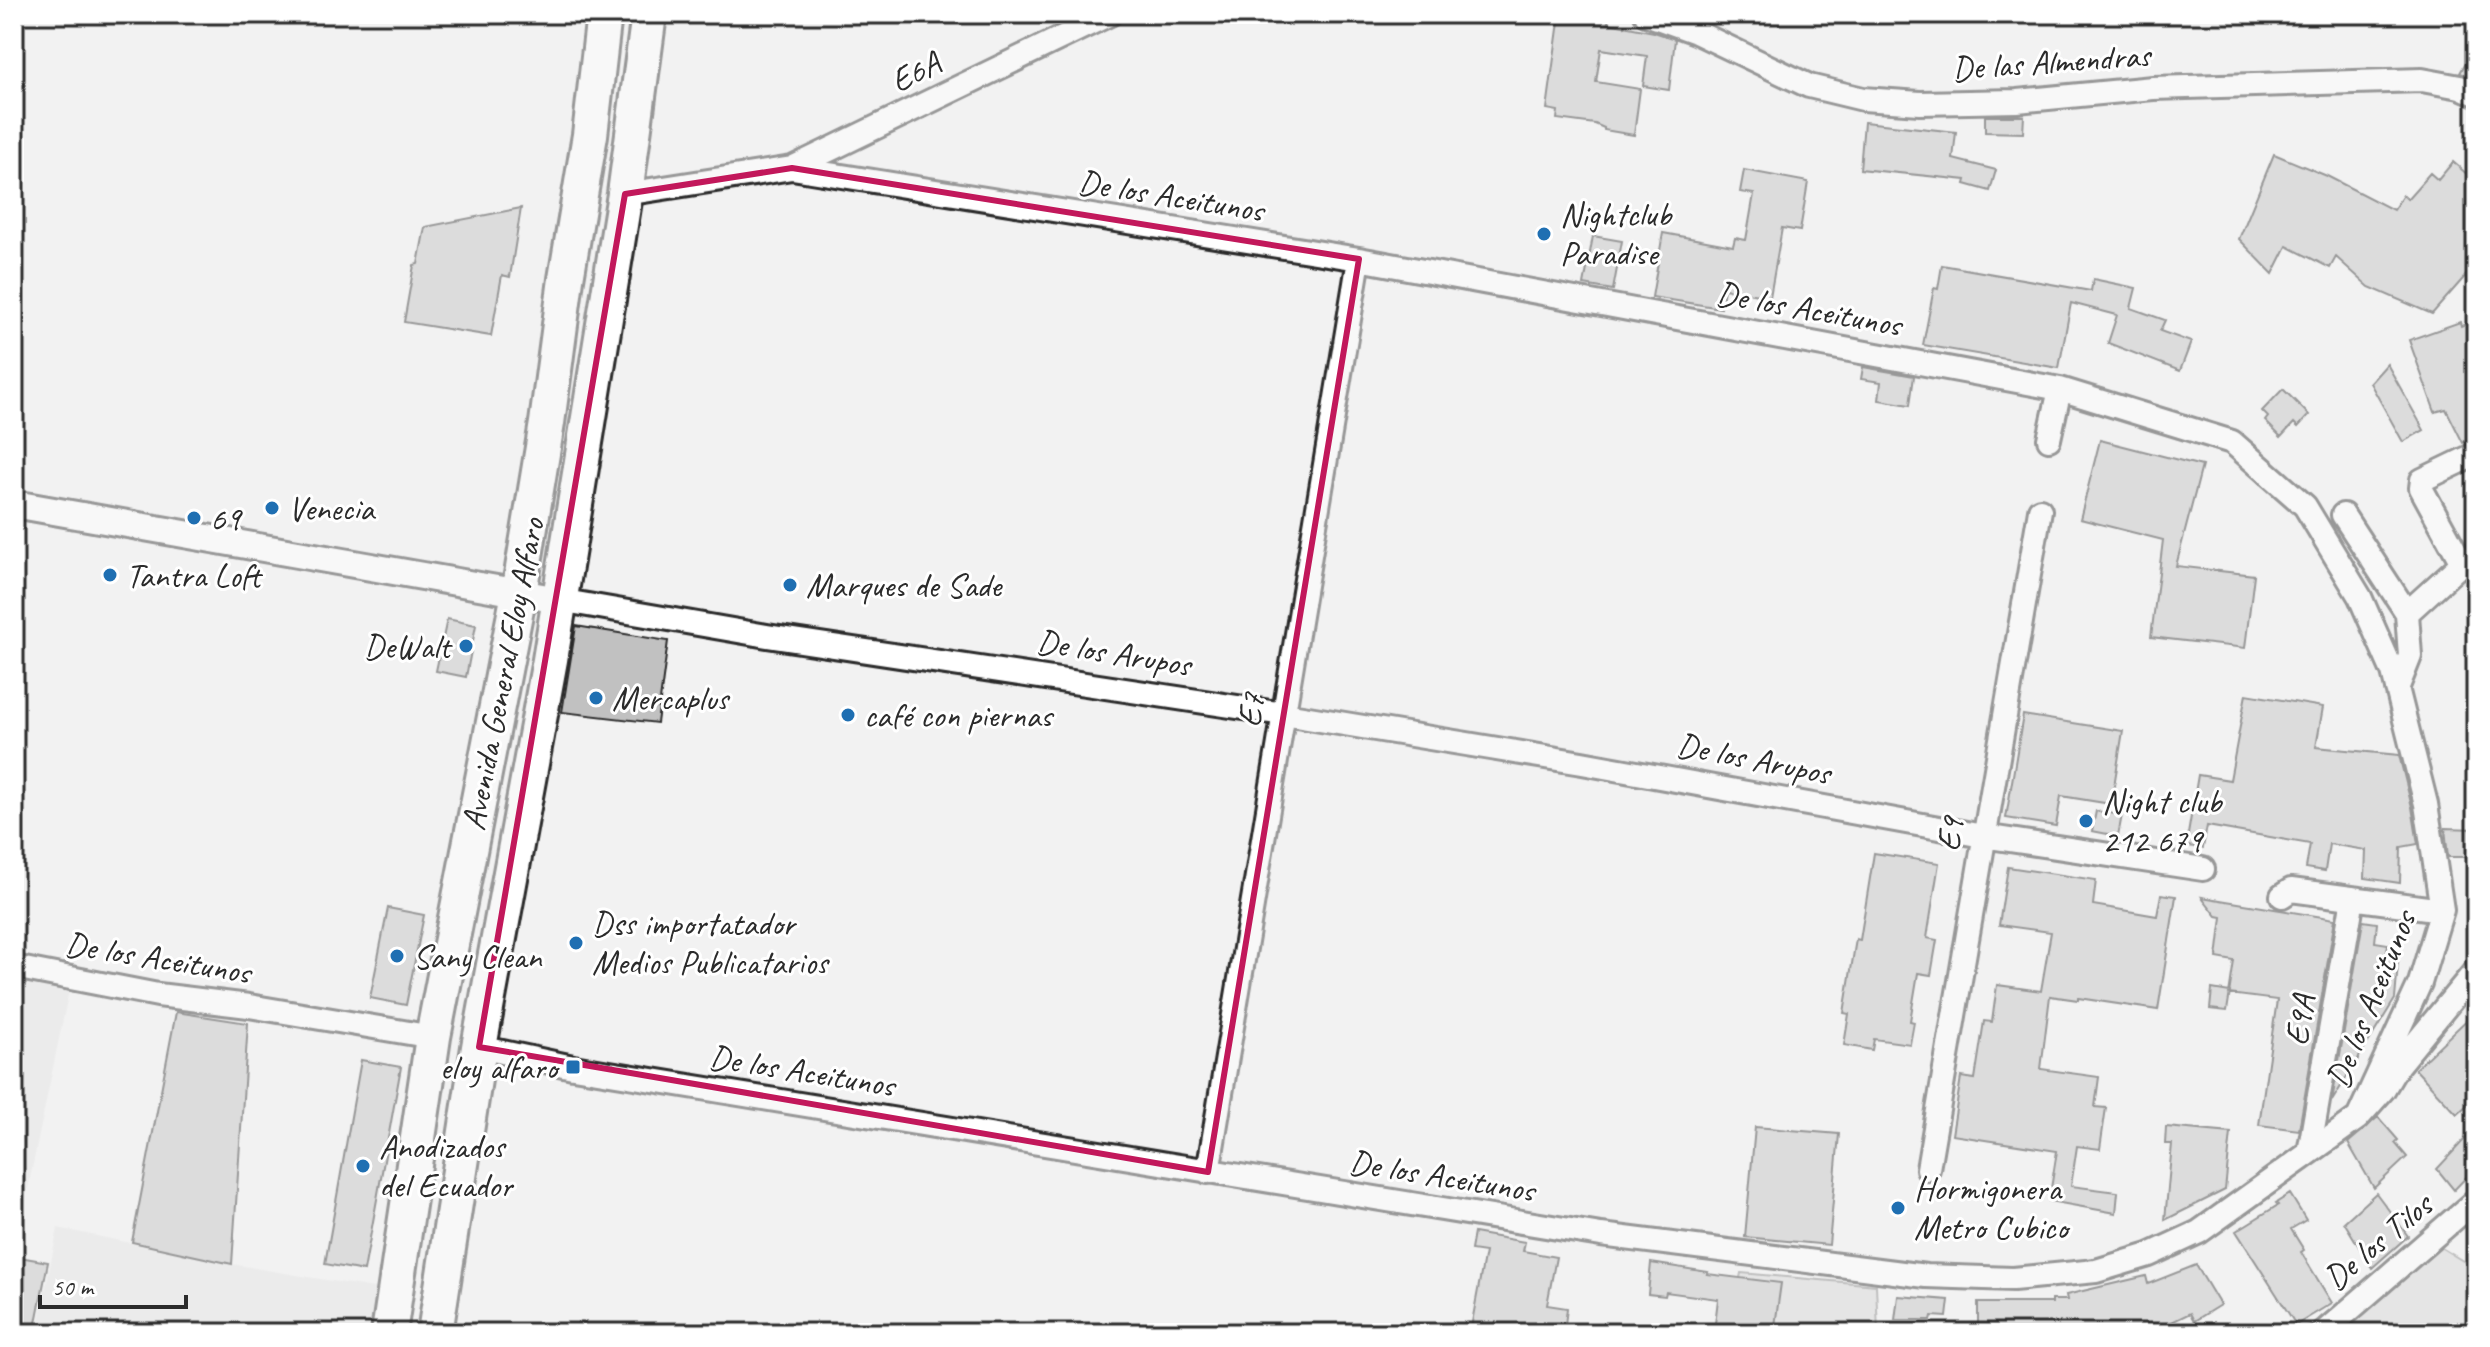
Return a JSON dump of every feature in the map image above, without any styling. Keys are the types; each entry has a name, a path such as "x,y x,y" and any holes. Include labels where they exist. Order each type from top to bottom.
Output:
{"main road":[{"name":"Avenida General Eloy Alfaro","path":"389,1333 433,1037 519,593 547,423 566,279 590,135 604,14"},
{"name":"Avenida General Eloy Alfaro","path":"435,1333 479,1047 559,600 625,194 649,14"}],"street":[{"name":"E6A","path":"792,168 1110,14"},
{"name":"De las Almendras","path":"1646,14 1696,32 1809,86 1863,99 1920,103 2017,101 2153,88 2422,80 2460,87 2476,94"},
{"name":"De los Aceitunos","path":"625,194 792,168 1359,259 2060,389 2232,442 2305,506 2360,597 2393,672 2426,804 2442,910 2420,983 2358,1118"},
{"name":"E7","path":"1208,1172 1359,259"},
{"path":"2049,439 2060,389"},
{"path":"2407,613 2469,559 2421,488 2422,480 2476,454"},
{"name":"De los Arupos","path":"14,504 767,636 1284,714 1582,763 1983,836 2203,869"},
{"name":"E9","path":"1928,1169 2040,510"},
{"path":"2343,515 2407,613 2410,656 2397,689"},
{"path":"2282,896 2291,890 2442,910"},
{"name":"E9A","path":"2309,1153 2353,898"},
{"name":"De los Aceitunos","path":"14,967 158,995 249,1006 433,1037"},
{"name":"De los Aceitunos","path":"479,1047 573,1067 1601,1235 1926,1276 2013,1279 2096,1271 2149,1255 2199,1232 2358,1118 2476,970"},
{"name":"De los Tilos","path":"2323,1333 2476,1200"}],"highlighted area":[{"path":"792,168 1359,259 1208,1172 479,1047 625,194"}],"shaded area":[{"path":"14,975 69,991 20,1227 14,1226"},
{"path":"58,1228 232,1264 380,1289 373,1333 36,1333"},
{"path":"2427,1239 2476,1269 2476,1333 2299,1333"},
{"path":"1741,1273 1876,1285 1878,1332 1728,1333"}],"building":[{"path":"1560,14 1610,14 1608,23 1675,39 1669,90 1643,86 1647,56 1601,49 1596,82 1640,89 1634,135 1604,130 1595,124 1557,119 1558,111 1547,109"},
{"path":"2476,44 2476,79 2460,73"},
{"path":"1985,116 2024,116 2023,133 1985,132"},
{"path":"1864,122 1956,132 1953,159 1996,170 1990,191 1965,184 1966,180 1860,169"},
{"path":"2274,154 2327,176 2393,210 2403,195 2407,199 2430,173 2438,180 2453,162 2476,182 2476,264 2432,314 2369,287 2336,257 2330,268 2287,246 2273,274 2239,239"},
{"path":"1744,170 1808,182 1800,231 1782,228 1770,297 1724,289 1721,308 1652,297 1663,233 1733,246 1735,238 1746,240 1754,194 1740,192"},
{"path":"521,208 510,277 502,275 491,336 404,322 414,265 418,264 425,227"},
{"path":"1593,236 1622,241 1613,290 1584,285"},
{"path":"1942,265 2091,291 2093,279 2136,288 2131,308 2165,320 2160,331 2191,342 2180,371 2108,343 2117,315 2071,303 2059,368 1923,345 1934,288 1938,289"},
{"path":"2476,320 2476,436 2463,443 2446,409 2435,412 2409,340 2460,322 2461,326"},
{"path":"2387,364 2424,430 2403,442 2370,383"},
{"path":"1863,367 1914,376 1910,405 1879,400 1881,382 1861,379"},
{"path":"2283,389 2309,415 2298,427 2294,423 2281,437 2265,421 2268,417 2262,411"},
{"path":"2100,440 2202,466 2176,566 2254,575 2245,648 2151,637 2163,540 2080,519"},
{"path":"447,619 476,625 466,677 436,671"},
{"path":"576,626 668,641 657,723 562,712"},
{"path":"2246,694 2323,707 2316,747 2399,755 2418,844 2401,847 2400,883 2365,878 2366,850 2329,844 2325,871 2306,868 2310,844 2207,826 2203,848 2186,846 2198,775 2230,780"},
{"path":"2023,715 2123,731 2111,804 2061,796 2056,826 2006,818"},
{"path":"2096,811 2122,815 2118,836 2092,831"},
{"path":"2445,828 2476,829 2476,857 2448,857"},
{"path":"1874,853 1939,863 1927,938 1937,940 1931,975 1918,973 1910,1021 1914,1022 1910,1044 1874,1039 1872,1050 1844,1045 1849,1014 1844,1013"},
{"path":"2008,867 2096,880 2093,905 2157,916 2161,894 2176,896 2158,1010 2050,996 2041,1069 2099,1077 2095,1107 2106,1108 2100,1149 2077,1146 2071,1186 2118,1192 2116,1213 2049,1201 2057,1151 1952,1135 1961,1077 1975,1079 1984,1021 1992,1022 1997,985 2041,991 2051,932 1999,925"},
{"path":"2202,897 2335,919 2299,1130 2259,1125 2277,1000 2229,994 2234,961 2217,958 2222,917 2217,916"},
{"name":"Sany Clean","path":"388,908 424,915 406,1005 370,998"},
{"path":"2363,921 2377,923 2375,942 2388,944 2387,951 2399,952 2395,999 2332,1101"},
{"path":"2212,989 2230,992 2227,1011 2210,1009"},
{"path":"2476,1011 2476,1097 2457,1114 2415,1069"},
{"path":"176,1012 248,1023 232,1264 132,1242"},
{"name":"Anodizados del Ecuador","path":"361,1060 401,1067 364,1271 325,1264"},
{"path":"2378,1117 2398,1140 2395,1143 2407,1157 2374,1188 2348,1143"},
{"path":"1755,1127 1839,1134 1829,1245 1745,1237"},
{"path":"2166,1127 2231,1133 2225,1190 2165,1220 2172,1144 2165,1144"},
{"path":"2476,1127 2476,1167 2454,1190 2437,1169"},
{"path":"2376,1193 2408,1236 2372,1268 2344,1222"},
{"path":"2290,1194 2306,1220 2291,1229 2332,1303 2296,1325 2236,1231"},
{"path":"1474,1233 1525,1242 1523,1251 1556,1257 1547,1305 1567,1308 1564,1333 1470,1333 1485,1252 1471,1250"},
{"path":"14,1256 48,1262 34,1333 14,1333"},
{"path":"1651,1263 1781,1283 1774,1333 1738,1333 1739,1327 1715,1324 1718,1299 1666,1292 1665,1296 1648,1294"},
{"path":"2196,1265 2220,1305 2194,1321 2190,1313 2149,1333 1978,1333 1978,1303 2052,1303 2052,1300 2067,1300 2066,1295 2146,1276 2148,1284"},
{"path":"1898,1296 1949,1300 1947,1317 1895,1320"}],"place":[{"name":"Nightclub Paradise","path":"1544,234"},
{"name":"Venecia","path":"272,508"},
{"name":"69","path":"194,518"},
{"name":"Tantra Loft","path":"110,575"},
{"name":"Marques de Sade","path":"790,585"},
{"name":"DeWalt","path":"466,646"},
{"name":"Mercaplus","path":"596,698"},
{"name":"café con piernas","path":"848,715"},
{"name":"Night club 212 679","path":"2086,821"},
{"name":"Dss importatador Medios Publicatarios","path":"576,943"},
{"name":"Sany Clean","path":"397,956"},
{"name":"eloy alfaro","path":"573,1067"},
{"name":"Anodizados del Ecuador","path":"363,1166"},
{"name":"Hormigonera Metro Cubico","path":"1898,1208"}]}
